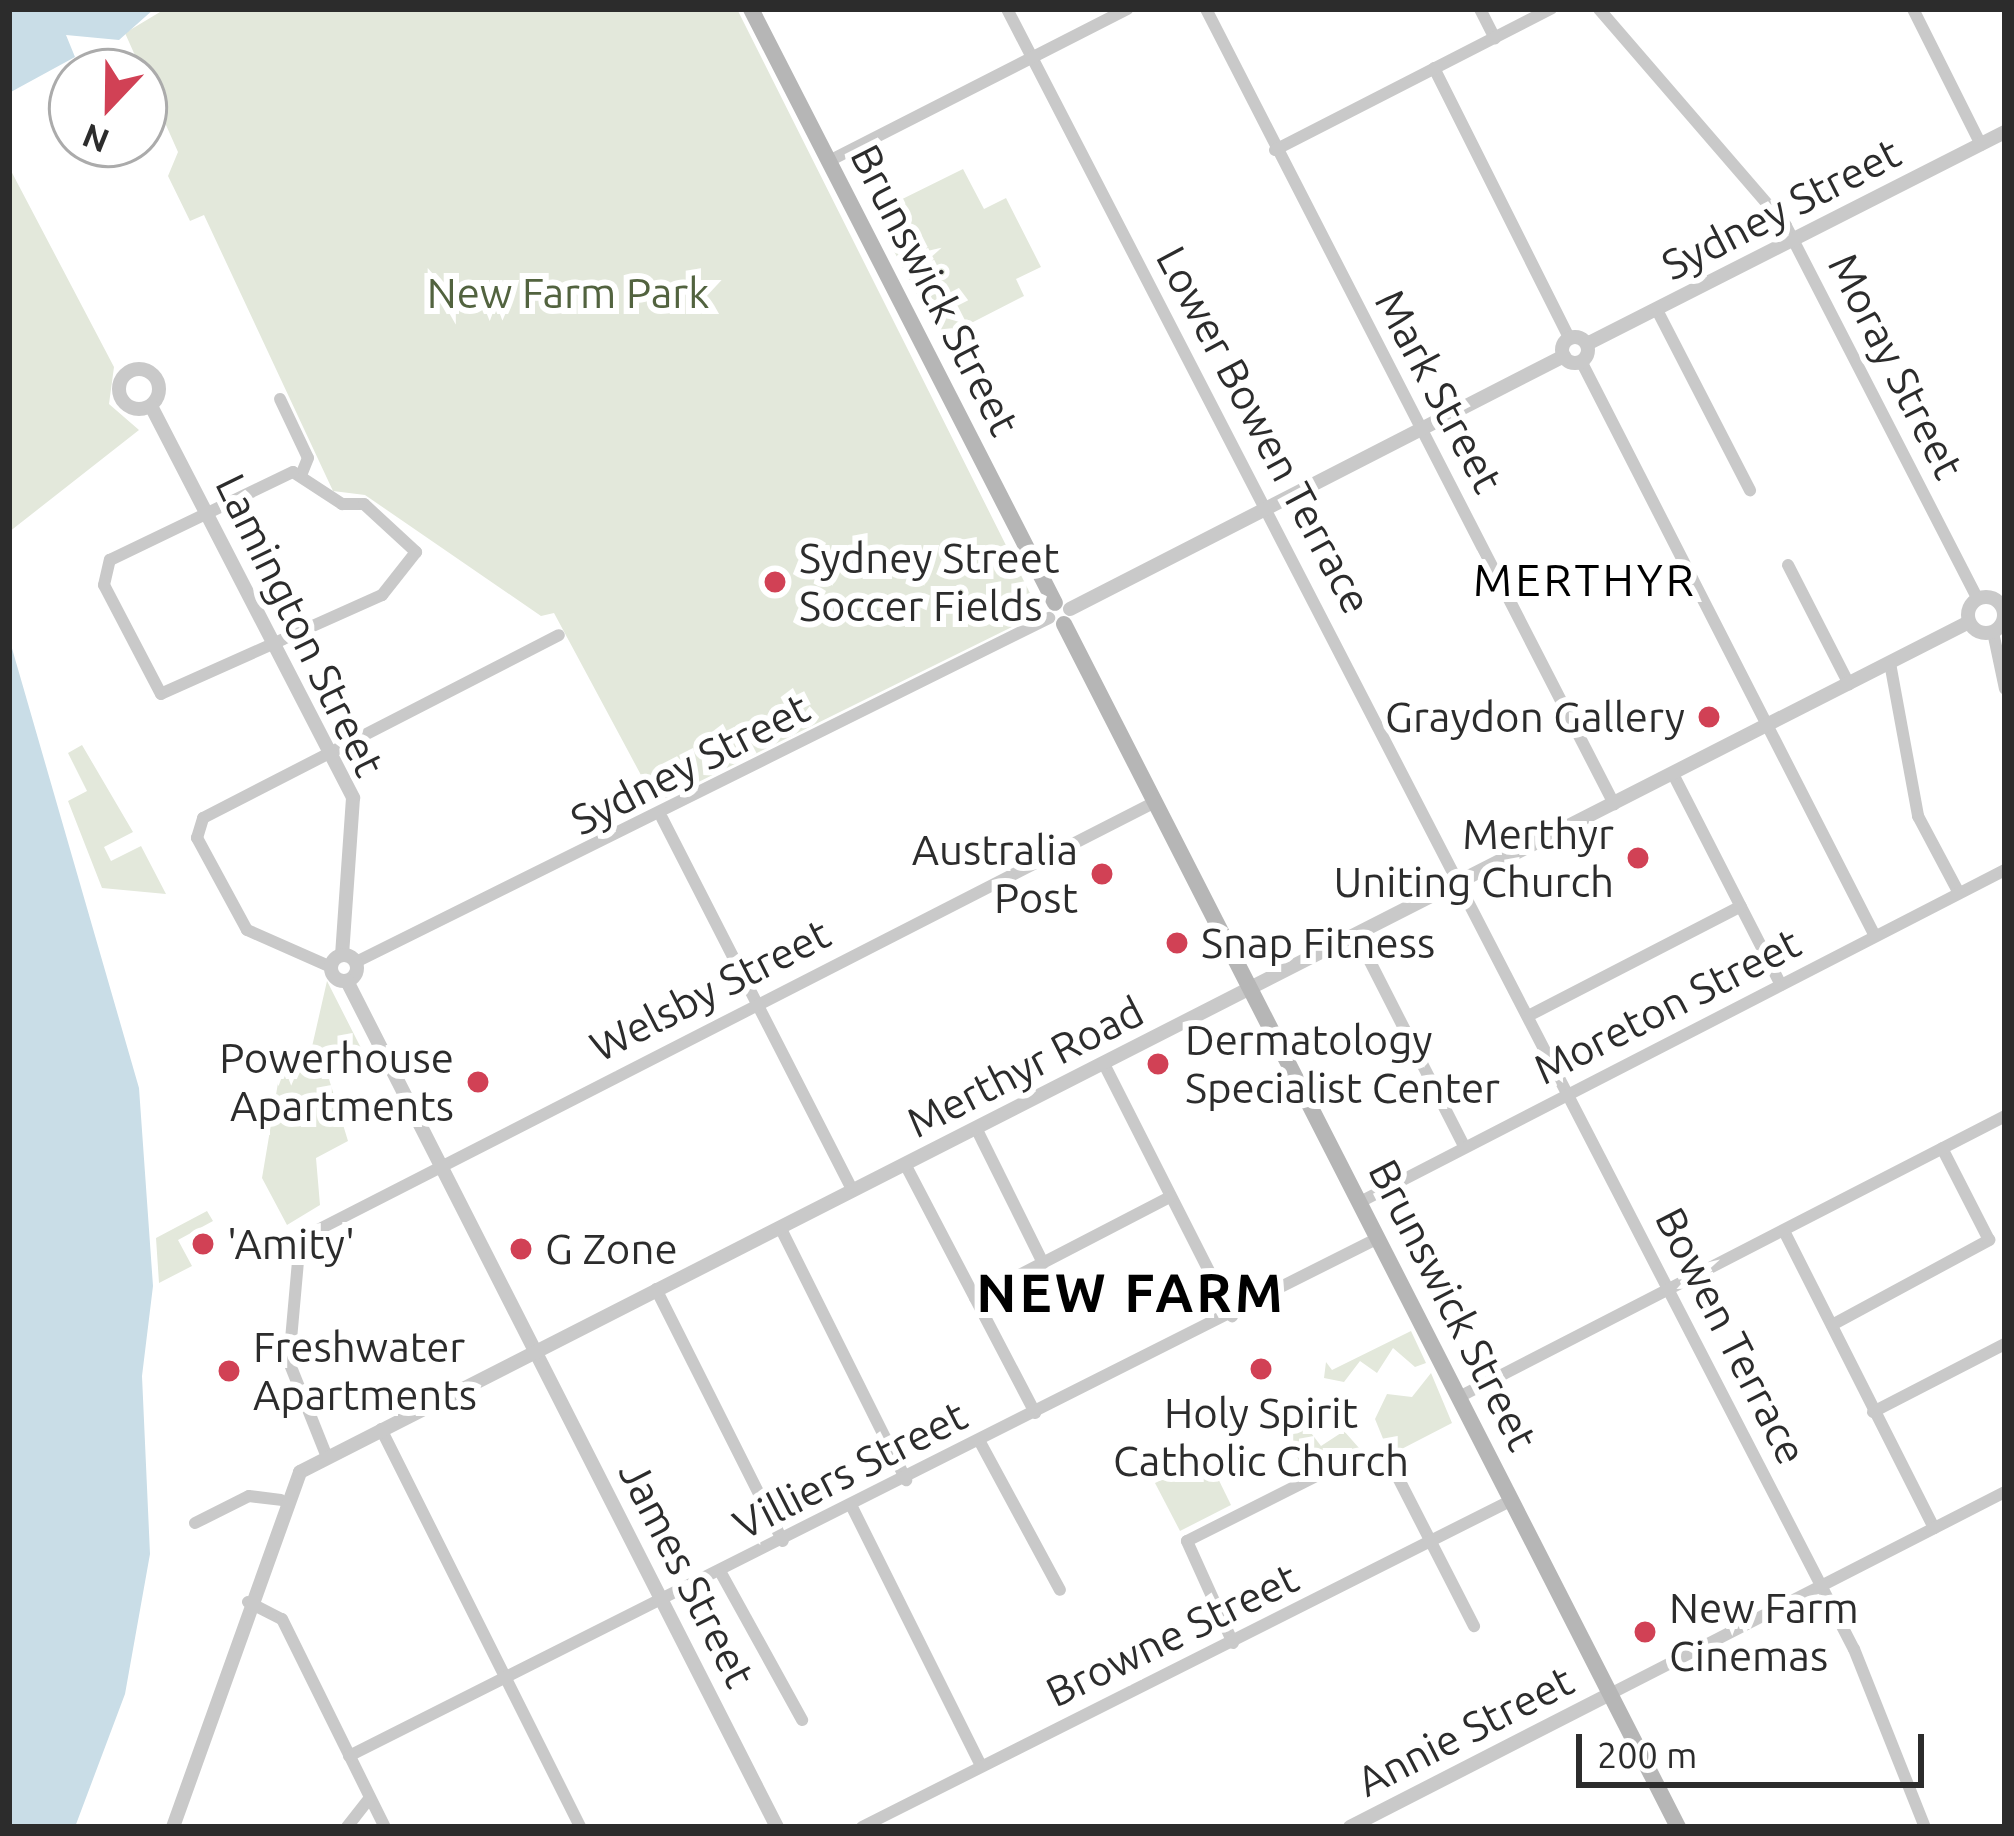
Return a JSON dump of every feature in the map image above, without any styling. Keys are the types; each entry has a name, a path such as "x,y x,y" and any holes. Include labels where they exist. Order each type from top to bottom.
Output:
{"main road":[{"name":"Brunswick Street","path":"751,9 1678,1827"}],"street":[{"name":"Lower Bowen Terrace","path":"1007,9 1462,882"},
{"path":"829,161 1127,9"},
{"name":"Mark Street","path":"1205,9 1615,804"},
{"path":"1480,9 1495,38"},
{"path":"1276,150 1551,9"},
{"name":"Moray Street","path":"1599,9 1794,239 1978,599"},
{"path":"1913,9 1981,145"},
{"path":"1434,68 1570,339 1586,344 1581,361 1875,936"},
{"name":"Sydney Street","path":"1586,344 2005,132"},
{"path":"1657,310 1750,490"},
{"path":"1570,339 1564,356 1581,361"},
{"name":"Sydney Street","path":"343,961 662,818 1564,356"},
{"path":"280,399 308,458 301,475 209,508 103,573 150,682 176,693 276,641 382,595 416,552 364,504 342,503 301,475"},
{"name":"Lamington Street","path":"151,406 209,508 353,798 343,961"},
{"path":"1788,565 1850,684"},
{"path":"1994,632 1969,622 1978,599 2004,607 1994,632 2005,689"},
{"name":"Merthyr Road","path":"173,1827 281,1500 327,1457 1969,622"},
{"path":"537,1350 347,981 343,961 247,930 197,838 210,811 559,635"},
{"path":"1890,663 1917,812 1959,893"},
{"path":"1673,774 1781,985"},
{"name":"Welsby Street","path":"327,1457 289,1362 297,1241 1155,802"},
{"path":"662,818 853,1190"},
{"name":"Moreton Street","path":"1360,1202 2005,869"},
{"name":"Bowen Terrace","path":"1462,882 1821,1586 1924,1827"},
{"path":"1530,1015 1741,906"},
{"path":"1357,936 1464,1146"},
{"path":"1104,1064 1232,1316"},
{"path":"1459,1397 2005,1116"},
{"path":"976,1128 1043,1263"},
{"path":"1832,1325 1989,1240 1942,1148"},
{"path":"905,1164 1035,1413"},
{"path":"975,1298 1170,1197"},
{"path":"780,1227 906,1480"},
{"path":"1784,1231 1934,1528"},
{"name":"Villiers Street","path":"349,1756 722,1573 1378,1238"},
{"path":"656,1289 783,1541"},
{"path":"1873,1412 2005,1344"},
{"name":"James Street","path":"537,1350 777,1827"},
{"path":"381,1430 580,1827"},
{"path":"980,1442 1060,1590"},
{"path":"1388,1458 1474,1626"},
{"path":"1233,1642 1186,1541 1340,1464"},
{"path":"1610,1694 2005,1492"},
{"path":"195,1522 249,1496 281,1500"},
{"name":"Browne Street","path":"862,1827 1512,1500"},
{"path":"852,1507 981,1766"},
{"path":"722,1573 802,1720"},
{"path":"247,1602 281,1619 385,1827"},
{"name":"Annie Street","path":"1350,1827 1610,1694"},
{"path":"347,1827 370,1798"}],"green space":[{"name":"New Farm Park","path":"165,9 737,9 1040,613 656,803 554,613 541,616 365,495 333,491 204,215 190,221 168,176 178,152 168,130 168,48 132,48 125,33"},
{"path":"9,167 114,367 109,404 139,430 9,532"},
{"path":"963,169 984,209 1006,198 1041,267 1016,279 1024,296 940,339 874,213"},
{"path":"82,745 133,832 104,847 111,861 141,846 166,894 102,888 68,801 87,791 68,753"},
{"path":"327,981 361,1048 325,1066 348,1141 316,1158 320,1205 287,1225 262,1178 280,1071 306,1073"},
{"path":"207,1211 213,1221 178,1240 192,1266 159,1283 156,1238"},
{"path":"1411,1331 1426,1363 1415,1367 1393,1348 1377,1373 1360,1361 1344,1382 1324,1378 1326,1362 1332,1370"},
{"path":"1431,1373 1452,1423 1390,1455 1303,1470 1284,1426 1302,1421 1321,1446 1344,1431 1367,1457 1386,1446 1375,1419 1387,1394 1412,1397"},
{"path":"1208,1458 1231,1505 1180,1531 1155,1483"}],"water":[{"path":"9,9 154,9 119,40 66,35 71,48 48,48 48,72 9,93"},
{"path":"9,638 139,1088 153,1286 142,1376 150,1554 125,1694 75,1827 9,1827"}],"place":[{"name":"Sydney Street Soccer Fields","path":"775,582"},
{"name":"Graydon Gallery","path":"1709,717"},
{"name":"Merthyr Uniting Church","path":"1638,858"},
{"name":"Australia Post","path":"1102,874"},
{"name":"Snap Fitness","path":"1177,943"},
{"name":"Dermatology Specialist Center","path":"1158,1064"},
{"name":"Powerhouse Apartments","path":"478,1082"},
{"name":"'Amity'","path":"203,1244"},
{"name":"G Zone","path":"521,1249"},
{"name":"Holy Spirit Catholic Church","path":"1261,1369"},
{"name":"Freshwater Apartments","path":"229,1371"},
{"name":"New Farm Cinemas","path":"1645,1632"}],"district":[{"name":"MERTHYR","path":"1585,580"},
{"name":"NEW FARM","path":"1131,1292"}]}
